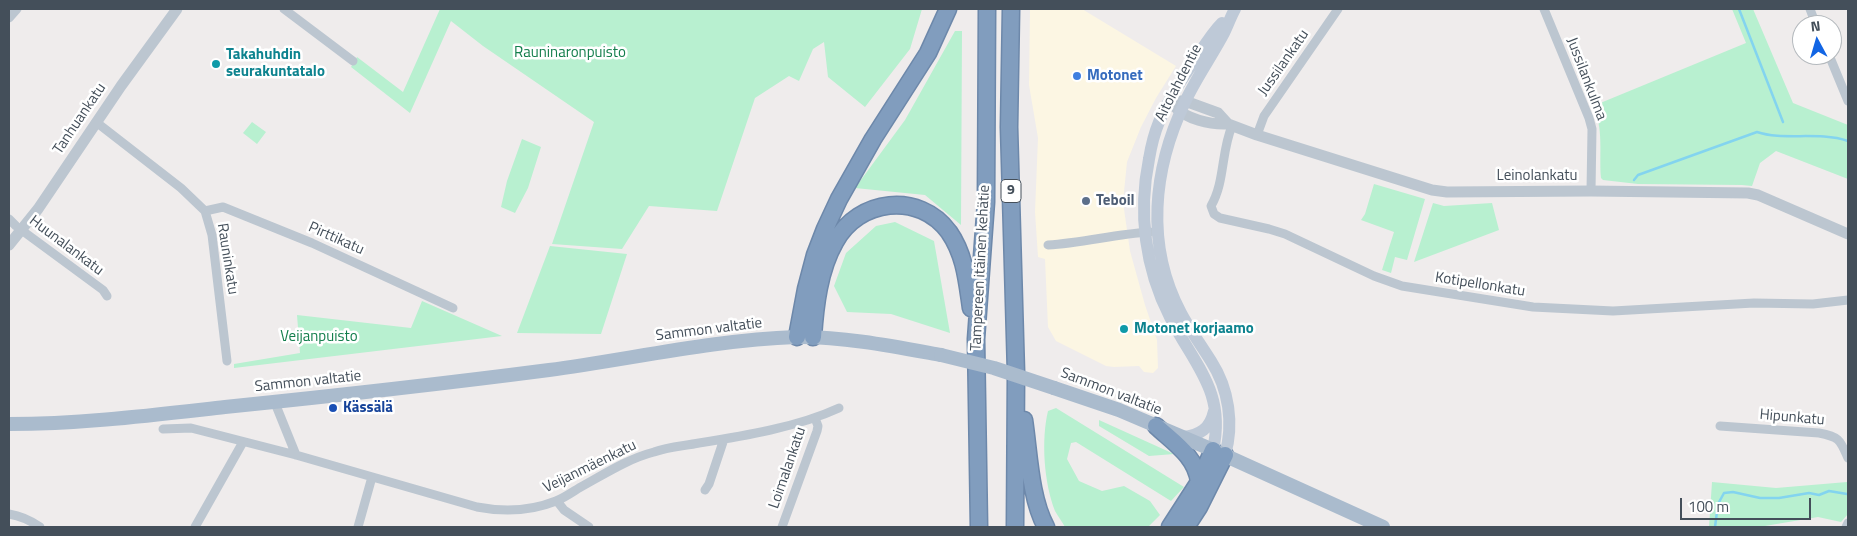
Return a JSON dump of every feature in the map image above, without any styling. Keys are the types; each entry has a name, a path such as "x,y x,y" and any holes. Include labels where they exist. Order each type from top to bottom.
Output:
{"highway":[{"path":"797,337 815,255 825,229 839,199 873,139 928,53 948,9"},
{"name":"Tampereen itäinen kehätie","path":"979,527 976,339 986,202 987,9"},
{"name":"Tampereen itäinen kehätie","path":"1011,9 1009,127 1016,373 1015,527"},
{"path":"813,338 821,282 834,242 845,227 856,218 880,206 892,205 917,209 941,223 949,233 957,247 968,280 976,339"},
{"path":"1016,373 1034,492 1046,527"},
{"path":"1156,426 1191,458 1196,466 1198,482"},
{"path":"1170,527 1219,453"},
{"path":"1186,527 1199,507 1219,453"}],"main road":[{"name":"Aitolahdentie","path":"1219,453 1228,444 1229,413 1223,386 1212,362 1180,312 1170,289 1144,204 1146,171 1158,124 1180,82 1218,28 1234,10"},
{"name":"Aitolahdentie","path":"1219,453 1215,408 1212,397 1201,368 1178,331 1159,293 1151,264 1151,232 1156,215 1158,188 1166,150 1183,107 1224,33 1234,10"},
{"name":"Sammon valtatie","path":"9,424 128,417 275,403 551,370 678,348 797,337 813,338 886,346 941,355 994,368 1119,410 1383,527"},
{"path":"1183,437 1205,430 1215,408"}],"street":[{"path":"9,18 17,9"},
{"name":"Tanhuankatu","path":"9,246 38,209 96,122 177,9"},
{"path":"284,9 353,61"},
{"name":"Jussilankatu","path":"1257,135 1264,116 1338,9"},
{"name":"Jussilankulma","path":"1544,9 1590,118 1592,129 1591,191"},
{"path":"1833,65 1848,101"},
{"name":"Leinolankatu","path":"1169,101 1216,125 1230,125 1432,190 1447,192 1748,193 1758,195 1848,234"},
{"name":"Rauninkatu","path":"96,122 181,188 205,211 212,235 227,361"},
{"name":"Kotipellonkatu","path":"1230,125 1218,191 1211,206 1214,214 1220,218 1285,234 1381,279 1402,286 1502,303 1578,311 1613,312 1754,303 1813,304 1848,300"},
{"name":"Pirttikatu","path":"205,211 223,207 312,243 453,308"},
{"name":"Huunalankatu","path":"9,219 103,290 107,296"},
{"path":"1048,244 1076,243 1114,235 1151,232"},
{"path":"275,403 296,455"},
{"name":"Veijanmäenkatu","path":"163,429 191,428 296,455 488,509 529,508 557,501 635,458 655,451 724,439 815,418 839,408"},
{"name":"Loimalankatu","path":"782,527 817,431 818,426 815,418"},
{"name":"Hipunkatu","path":"1720,426 1832,435 1844,438 1848,458"},
{"path":"705,490 724,439"},
{"path":"195,527 243,442"},
{"path":"358,527 372,477"},
{"path":"557,501 579,524 588,527"},
{"path":"9,514 19,516 40,527"},
{"path":"1846,527 1848,523"}],"shaded area":[{"path":"1030,9 1082,9 1176,66 1141,127 1127,162 1123,202 1130,251 1157,340 1158,368 1153,373 1144,372 1139,366 1106,366 1056,341 1048,327 1045,259 1038,257 1035,212 1038,138 1029,85"}],"green space":[{"name":"Rauninaronpuisto","path":"440,9 922,9 910,49 865,107 828,77 824,42 813,49 799,81 789,76 755,98 717,211 649,206 622,249 552,244 594,122 483,46 451,21 410,113 351,67 357,57 403,92"},
{"path":"1732,9 1753,9 1793,103 1848,125 1848,179 1776,151 1760,163 1752,186 1638,184 1603,180 1601,178 1599,123 1593,106 1746,43"},
{"path":"955,31 962,31 961,225 925,195 855,188 905,120"},
{"path":"252,122 266,132 257,144 243,133"},
{"path":"522,139 541,147 528,188 515,213 501,207 507,181"},
{"path":"1374,184 1425,199 1407,260 1395,257 1391,273 1382,270 1394,232 1361,220 1365,214"},
{"path":"1433,203 1444,206 1492,203 1499,230 1414,262"},
{"path":"895,222 934,241 950,333 891,314 847,312 834,286 846,253 876,226"},
{"path":"550,246 627,254 601,334 517,333"},
{"name":"Veijanpuisto","path":"422,301 502,336 234,368 234,364 300,353 297,315 411,328"},
{"path":"1056,408 1184,487 1171,501 1076,442 1071,443 1067,459 1079,481 1102,491 1124,486 1150,501 1160,515 1148,527 1065,527 1055,511 1046,475 1044,448 1046,422 1048,411"},
{"path":"1099,420 1174,454 1149,456 1099,426"},
{"path":"1712,482 1776,488 1847,482 1848,514 1841,522 1818,517 1759,527 1709,527"}],"waterway":[{"path":"1739,9 1783,122"},
{"path":"1634,180 1638,175 1757,132 1767,135 1825,137 1848,141"},
{"path":"1715,527 1718,504 1724,493 1733,492 1760,498 1779,498 1809,493 1819,495 1829,491 1847,494"}],"place":[{"name":"Takahuhdin seurakuntatalo","path":"216,64"},
{"name":"Motonet","path":"1077,76"},
{"name":"Teboil","path":"1086,201"},
{"name":"Motonet korjaamo","path":"1124,329"},
{"name":"Kässälä","path":"333,408"}]}
